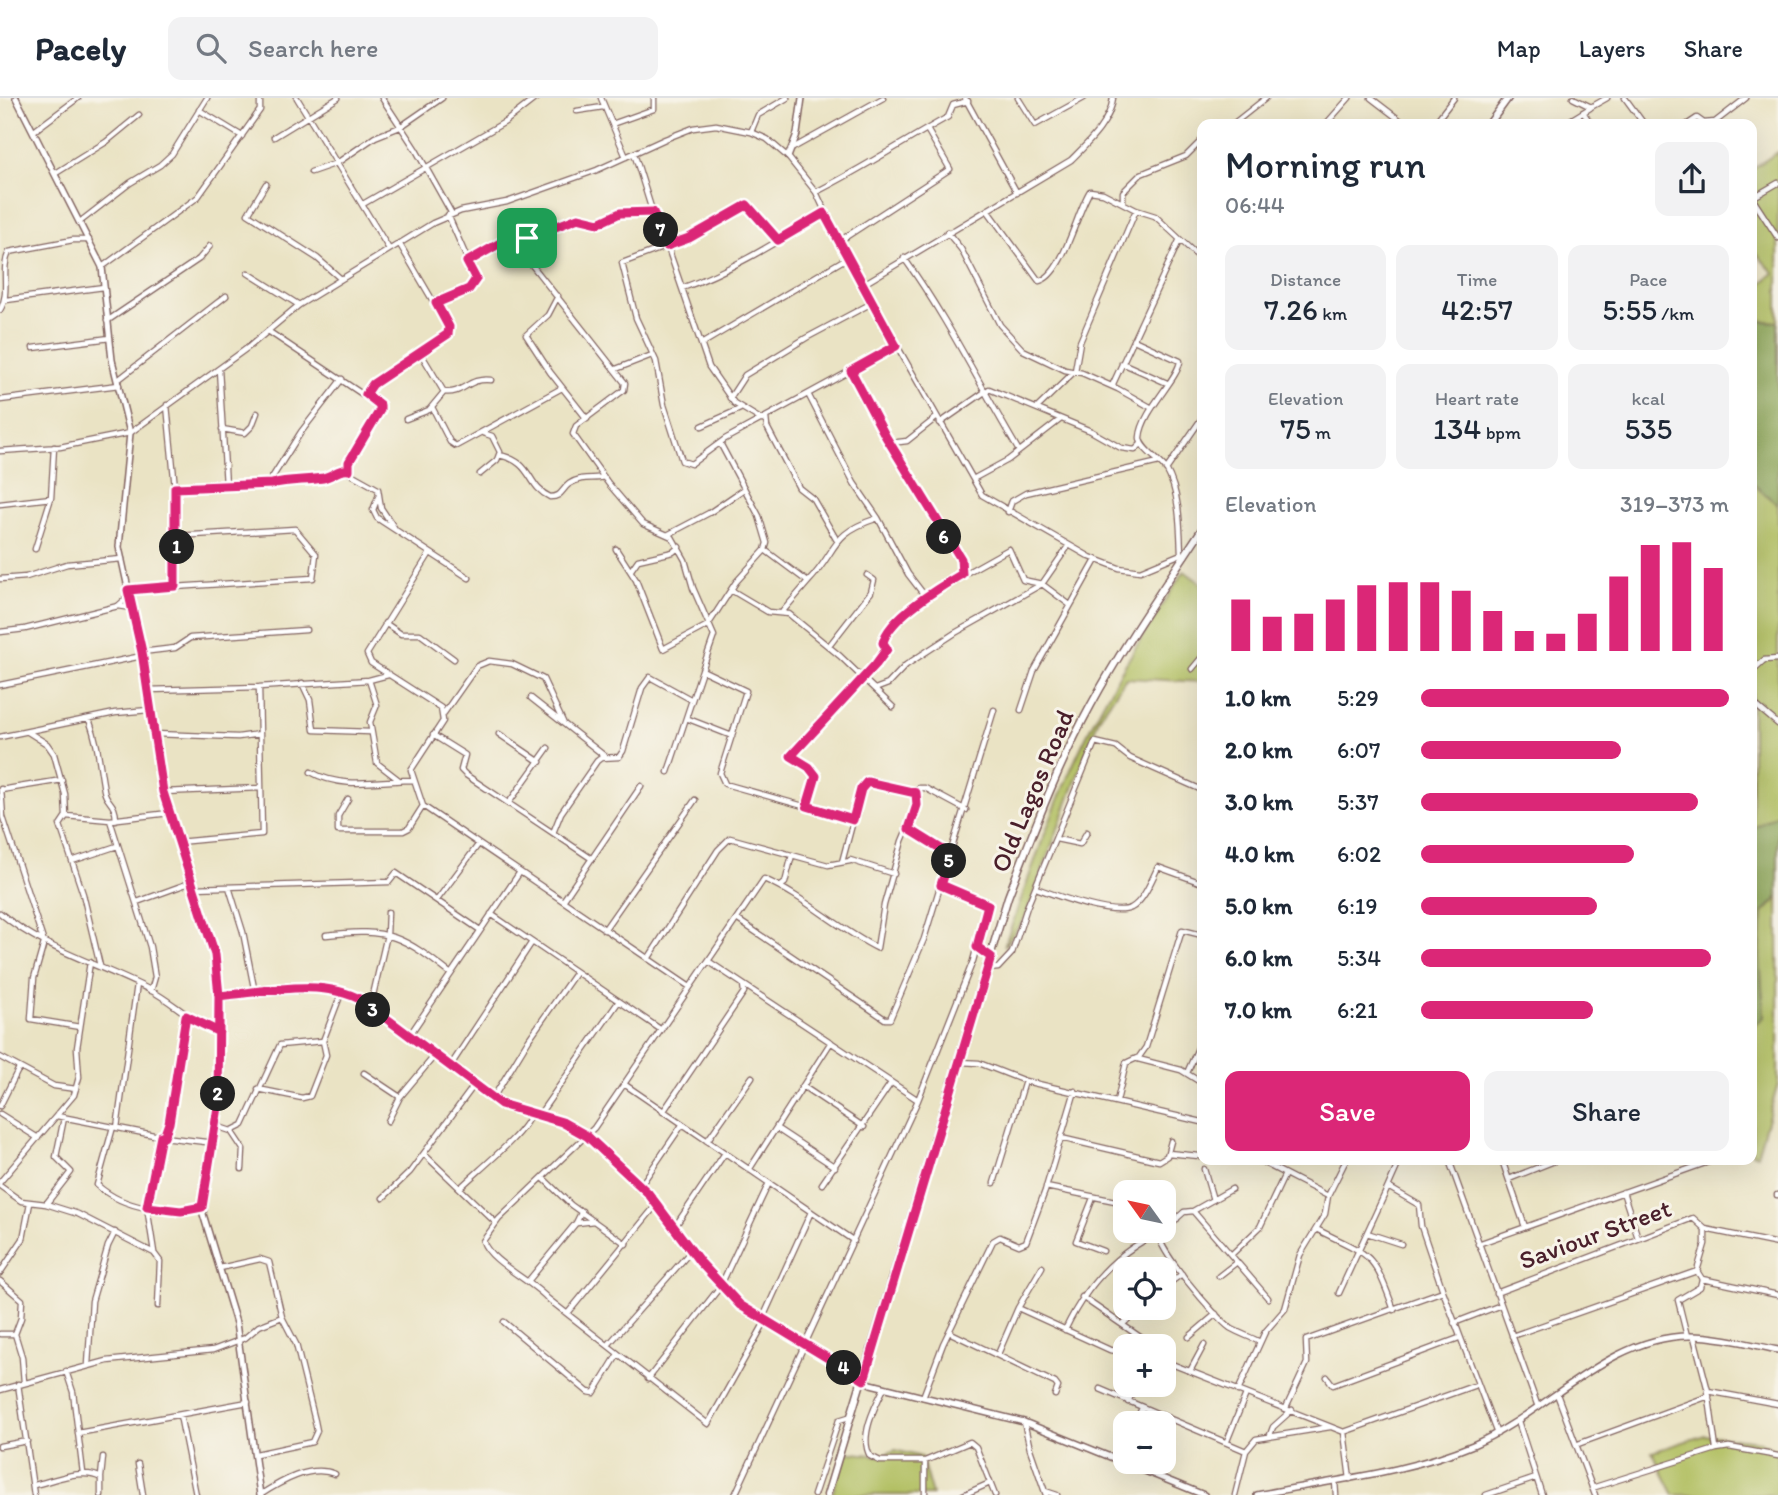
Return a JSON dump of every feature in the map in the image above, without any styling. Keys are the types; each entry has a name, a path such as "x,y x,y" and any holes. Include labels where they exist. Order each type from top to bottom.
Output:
{"main road":[{"path":"1493,119 1508,98"},
{"name":"Old Lagos Road","path":"827,1495 1008,897 1065,757 1121,651 1197,536"}],"street":[{"path":"16,98 81,221 102,267 107,321 130,433 119,524 122,559 142,654 163,792 212,942 219,996 216,1126 202,1207 239,1340 260,1495 288,1478 324,1471 335,1474"},
{"path":"34,131 78,98"},
{"path":"81,221 172,154 206,98"},
{"path":"102,267 198,197 260,110 260,98"},
{"path":"297,98 310,115 311,121 389,249"},
{"path":"274,137 338,98"},
{"path":"382,98 426,168 450,214 476,279 472,286 436,303"},
{"path":"311,172 337,163 374,136 400,127 442,98"},
{"path":"363,204 505,122 536,98"},
{"path":"601,98 626,156"},
{"path":"612,124 654,110 654,98"},
{"path":"751,132 758,115 787,98"},
{"path":"788,158 793,148 802,98"},
{"path":"793,148 883,98"},
{"path":"1018,98 1035,125 1084,98"},
{"path":"862,285 1071,160 1087,145 1112,107 1113,98"},
{"path":"1239,119 1266,98"},
{"path":"1330,119 1349,98"},
{"path":"1371,98 1398,119"},
{"path":"1438,119 1454,98"},
{"path":"1573,98 1591,107"},
{"path":"1572,119 1607,98"},
{"path":"1625,98 1640,119"},
{"path":"1719,119 1746,98"},
{"path":"816,192 909,138 928,131 931,125 948,117 953,105 967,99 990,148 1017,193"},
{"path":"577,111 603,107"},
{"path":"199,110 242,136"},
{"path":"1583,112 1588,119"},
{"path":"56,173 106,142 139,115"},
{"path":"0,451 54,447 130,433 219,369 299,305 450,214 507,202 704,126 725,126 767,139 788,158 816,192 846,258 982,495 1096,560 1119,568 1140,571 1183,555 1177,505 1166,470 1141,444"},
{"path":"838,242 950,169 928,131"},
{"path":"1124,202 1123,192 1141,174 1186,156 1197,145"},
{"path":"634,153 653,212 703,343 709,367 740,408 764,418 800,488 813,499 836,539"},
{"path":"1757,195 1778,183"},
{"path":"266,184 248,214 317,258 341,279"},
{"path":"987,210 1035,280 1043,281 1063,253 1090,191 1155,216 1179,242 1197,256"},
{"path":"778,240 762,225 755,210 745,205 689,238 665,245 621,265 636,318 652,355 682,461 691,464 720,443 896,346"},
{"path":"1757,206 1778,238"},
{"path":"1037,408 1075,371 1080,342 1136,210"},
{"path":"517,246 531,236 578,218 599,223 620,213 653,212"},
{"path":"682,288 710,279 824,213"},
{"path":"947,232 961,249 1008,336 1023,350 1065,370 1075,371 1112,386 1152,408"},
{"path":"0,310 6,300 5,264 9,252 72,240 90,240"},
{"path":"467,262 502,242 517,246 625,383 624,390 576,426 573,434 643,524 669,534 679,547 714,636 668,772"},
{"path":"1112,386 1136,341 1179,242"},
{"path":"366,394 376,380 450,330 399,243"},
{"path":"107,321 199,259 210,246"},
{"path":"1193,253 1197,252"},
{"path":"703,343 846,258"},
{"path":"904,258 926,288 944,324 954,334 982,392 1019,451"},
{"path":"248,273 299,305"},
{"path":"6,300 104,287"},
{"path":"0,400 118,382 226,296"},
{"path":"558,296 548,315 526,335 587,419"},
{"path":"730,398 745,375 806,338 872,303"},
{"path":"268,331 380,405 380,410 349,462 349,470"},
{"path":"33,348 110,338"},
{"path":"891,443 907,441 989,389 1127,450 1135,450 1141,444 1141,431 1152,408 1180,361 1136,341"},
{"path":"420,352 444,392"},
{"path":"616,369 652,355"},
{"path":"1122,363 1167,383"},
{"path":"219,369 226,485"},
{"path":"851,371 945,539 961,559 962,574"},
{"path":"268,484 301,432 342,379"},
{"path":"406,419 432,407 444,392 458,391 475,379 491,380"},
{"path":"432,407 454,446 483,433 524,406 562,388"},
{"path":"808,394 854,483 878,518 908,574 925,596"},
{"path":"167,405 175,488 175,586"},
{"path":"702,426 740,408"},
{"path":"222,429 245,433 252,426 257,413"},
{"path":"972,479 1019,451 1061,419"},
{"path":"1166,470 1197,425"},
{"path":"480,474 499,455 499,447 492,436 483,433"},
{"path":"616,549 631,570 663,649 708,625 731,590 765,550 766,531 720,443"},
{"path":"35,549 55,478 54,447"},
{"path":"499,455 518,461 530,472 540,491 550,497 559,495 570,483 586,476 604,477"},
{"path":"1008,512 1012,501 1026,493 1159,462"},
{"path":"175,488 268,484 323,478 342,469 349,470 373,485 382,508 395,529"},
{"path":"669,534 709,513 744,489"},
{"path":"378,496 374,514 469,578"},
{"path":"0,504 51,498"},
{"path":"731,590 773,614 783,611 825,564 836,539 851,528 878,518"},
{"path":"118,606 129,593 175,586 312,579 316,557 306,539 291,528 224,535 177,536"},
{"path":"874,689 888,684 903,667 955,633 1042,584 1069,545"},
{"path":"631,570 638,560 673,552 679,547"},
{"path":"807,806 816,776 809,767 791,756 887,649 883,643 884,636 925,596 1009,549 1023,580 1042,584 1070,605"},
{"path":"765,550 808,582"},
{"path":"430,553 367,654 371,663 441,708 444,713"},
{"path":"0,579 26,577 67,564 122,559"},
{"path":"1021,710 1034,671 1096,560"},
{"path":"829,646 871,592 874,580 867,575"},
{"path":"2,630 25,629 118,606 132,608"},
{"path":"783,611 829,646 892,707"},
{"path":"385,623 401,634 422,635 454,659"},
{"path":"0,685 175,648 190,638 306,630"},
{"path":"1757,666 1764,660 1778,659"},
{"path":"563,722 543,679 512,664 489,661 477,666 412,765 423,806 690,987"},
{"path":"1192,669 1197,663"},
{"path":"702,670 746,691 720,773 725,784 853,820"},
{"path":"148,690 259,687 369,680 388,675"},
{"path":"553,833 561,813 601,758 619,757 623,751 642,688 650,677 692,700"},
{"path":"369,680 377,707 371,716 370,732 378,765 398,780"},
{"path":"302,683 310,700 314,730 370,732"},
{"path":"178,842 259,836 264,829 259,687"},
{"path":"531,698 607,757"},
{"path":"1757,706 1778,724"},
{"path":"0,737 149,710"},
{"path":"738,920 885,1019 890,1019 924,939 995,710"},
{"path":"686,718 732,736"},
{"path":"89,719 101,757 104,791 115,806 113,820 117,846 137,902 153,960 155,978 151,991"},
{"path":"28,732 51,748 62,780 66,816"},
{"path":"153,734 238,737 260,734"},
{"path":"499,734 540,762"},
{"path":"433,735 465,754 462,772 592,859"},
{"path":"988,969 998,968 1012,953 1073,790 1095,742 1116,747 1130,758 1197,788"},
{"path":"508,804 548,748"},
{"path":"311,772 324,778 353,783 414,780"},
{"path":"62,780 1,790 3,817 44,943 34,978 32,1019 80,1027"},
{"path":"842,862 861,789 867,782 916,793"},
{"path":"563,901 642,786"},
{"path":"163,792 261,788"},
{"path":"811,1212 763,1321 712,1423 705,1423 648,1379 609,1343 485,1247 485,1236 496,1223 587,1136 764,879 780,886 856,938 877,948 884,905 902,841 917,805 916,793 919,788 925,788 966,810"},
{"path":"348,799 338,816 338,831 404,831 423,806"},
{"path":"604,930 695,800"},
{"path":"100,966 96,941 60,825 62,818 66,816 113,820 169,813"},
{"path":"909,829 951,855"},
{"path":"1056,839 1080,844 1087,832"},
{"path":"649,959 718,850 730,838 828,865 850,861 894,874"},
{"path":"437,900 478,845"},
{"path":"72,861 117,846"},
{"path":"845,854 850,861"},
{"path":"780,886 785,883 792,855"},
{"path":"1035,888 1085,904 1122,909 1136,903 1158,867 1197,881"},
{"path":"410,1036 520,872"},
{"path":"137,902 193,885 357,885 389,881 397,873 480,930"},
{"path":"735,1495 918,1100 977,947 988,905 941,885"},
{"path":"229,887 243,932 255,993"},
{"path":"370,1008 387,935 388,912"},
{"path":"0,914 44,943 151,991 186,1016 219,1032"},
{"path":"491,914 660,1029"},
{"path":"1137,1058 1148,1041 1182,930 1197,934"},
{"path":"326,935 387,935 411,943 451,974"},
{"path":"451,1065 532,942"},
{"path":"977,947 991,957"},
{"path":"708,961 918,1100"},
{"path":"90,962 77,1048 79,1077 76,1089 68,1104 0,1184 14,1198 78,1214 154,1253"},
{"path":"493,1098 529,1039 576,972"},
{"path":"137,984 115,1127 97,1185 125,1202 147,1207 181,1211 202,1207"},
{"path":"663,1112 744,992 743,984"},
{"path":"219,996 320,988 342,991 436,1054 509,1108 562,1122 587,1136 641,1185 720,1287 763,1321 864,1380 884,1388 1024,1422 1113,1458"},
{"path":"744,992 752,990"},
{"path":"258,1089 302,1098 310,1096 326,1055 323,1041 342,991"},
{"path":"538,1116 619,1001"},
{"path":"158,1306 160,1261 154,1253 147,1207 186,1016"},
{"path":"230,1131 243,1125 280,1045 323,1041"},
{"path":"749,1170 831,1042"},
{"path":"1187,1073 1197,1050"},
{"path":"388,1121 400,1097 436,1054"},
{"path":"0,1057 54,1086 76,1089"},
{"path":"1117,1101 1125,1066 1128,1061 1137,1058 1187,1073 1197,1080"},
{"path":"960,1062 979,1063 1025,1081 1197,1121"},
{"path":"0,1106 19,1068"},
{"path":"364,1073 400,1097"},
{"path":"707,1141 752,1077"},
{"path":"994,1184 1025,1081"},
{"path":"822,1184 891,1083"},
{"path":"383,1198 424,1154 475,1084"},
{"path":"623,1084 854,1241"},
{"path":"804,1087 864,1126"},
{"path":"923,1397 949,1332 996,1238 1024,1244 1046,1187 1075,1091"},
{"path":"0,1114 38,1138"},
{"path":"460,1188 528,1124 530,1114"},
{"path":"56,1116 163,1137 214,1143"},
{"path":"46,1204 71,1172 56,1157 64,1118"},
{"path":"641,1185 682,1125"},
{"path":"216,1126 230,1131 243,1149 242,1169"},
{"path":"776,1128 835,1167"},
{"path":"1061,1138 1159,1161 1168,1153 1171,1141"},
{"path":"674,1228 725,1153"},
{"path":"1168,1153 1197,1156"},
{"path":"424,1154 496,1223"},
{"path":"1268,1165 1328,1196"},
{"path":"1238,1391 1260,1342 1273,1320 1285,1309 1300,1255 1325,1214 1328,1196 1344,1165"},
{"path":"1339,1293 1399,1165"},
{"path":"1451,1165 1538,1407"},
{"path":"1504,1165 1525,1227"},
{"path":"1509,1179 1545,1165"},
{"path":"1478,1244 1700,1165"},
{"path":"1204,1169 1213,1199"},
{"path":"1231,1255 1260,1227 1285,1174"},
{"path":"543,1178 571,1205 626,1244"},
{"path":"648,1379 720,1287 769,1183"},
{"path":"1046,1187 1113,1201"},
{"path":"1388,1187 1419,1205 1421,1226 1443,1291 1476,1385 1497,1434"},
{"path":"1177,1219 1184,1212 1232,1189"},
{"path":"1623,1192 1638,1238"},
{"path":"1093,1198 1076,1241 1103,1251"},
{"path":"0,1273 2,1264 23,1239 30,1203"},
{"path":"568,1313 657,1204"},
{"path":"1193,1210 1268,1298"},
{"path":"529,1280 576,1223 582,1211"},
{"name":"Saviour Street","path":"1496,1293 1693,1218 1705,1229"},
{"path":"576,1223 594,1221"},
{"path":"1316,1229 1359,1250 1375,1262 1394,1310"},
{"path":"1778,1244 1705,1229 1705,1244 1697,1270 1702,1279 1778,1295"},
{"path":"88,1365 92,1301 108,1246 115,1232"},
{"path":"1367,1233 1401,1244"},
{"path":"1065,1330 1082,1297 1139,1243"},
{"path":"1161,1243 1161,1247 1216,1314 1233,1329 1260,1342"},
{"path":"147,1250 153,1245"},
{"path":"609,1343 691,1251"},
{"path":"220,1268 260,1259 270,1262 282,1317 296,1344 317,1431 312,1442 256,1454"},
{"path":"1219,1276 1237,1262"},
{"path":"998,1354 1018,1308 1042,1267"},
{"path":"1512,1336 1697,1270"},
{"path":"1176,1278 1182,1274"},
{"path":"1702,1279 1697,1290 1678,1300 1709,1393 1716,1448"},
{"path":"0,1281 5,1289 22,1300 22,1318 15,1334 22,1357 21,1383 34,1495"},
{"path":"1270,1436 1273,1427 1289,1409 1307,1363 1306,1340 1443,1291"},
{"path":"1082,1297 1137,1334"},
{"path":"1454,1323 1501,1305"},
{"path":"1018,1308 1113,1350"},
{"path":"1189,1337 1216,1314"},
{"path":"0,1390 88,1365 138,1357 196,1353 239,1340 259,1326 282,1317"},
{"path":"1124,1323 1127,1320"},
{"path":"504,1322 588,1392 594,1393 618,1354"},
{"path":"949,1332 1057,1384 1055,1395"},
{"path":"0,1334 15,1334"},
{"path":"1257,1495 1415,1465 1497,1434 1605,1362 1626,1352 1691,1337 1778,1350"},
{"path":"1327,1377 1333,1385 1460,1338"},
{"path":"1190,1371 1204,1345"},
{"path":"1176,1366 1344,1432 1476,1385"},
{"path":"66,1371 71,1383 83,1474"},
{"path":"884,1388 873,1409 867,1450 874,1460 925,1461 970,1442 976,1447 995,1495"},
{"path":"1100,1389 1246,1451"},
{"path":"1578,1444 1709,1393 1778,1404"},
{"path":"1227,1441 1246,1394"},
{"path":"1557,1394 1595,1495"},
{"path":"1128,1402 1130,1397"},
{"path":"78,1433 248,1402"},
{"path":"180,1415 196,1495"},
{"path":"814,1495 839,1420 853,1416"},
{"path":"1518,1421 1542,1495"},
{"path":"1024,1422 1045,1493 1057,1495"},
{"path":"1235,1495 1246,1451 1256,1439 1331,1427"},
{"path":"1344,1432 1350,1479"},
{"path":"0,1446 27,1441"},
{"path":"1592,1488 1716,1448 1729,1447 1778,1457"},
{"path":"101,1495 103,1457"},
{"path":"925,1461 925,1495"},
{"path":"138,1464 142,1495"},
{"path":"33,1485 83,1474 101,1478"},
{"path":"1153,1474 1204,1495"},
{"path":"1486,1495 1536,1478"},
{"path":"1335,1481 1336,1495"},
{"path":"964,1495 990,1483"}],"green space":[{"path":"1778,152 1778,322 1763,321 1757,317 1757,287 1774,273 1757,254 1757,166"},
{"path":"1757,317 1763,321 1778,322 1778,505 1757,487"},
{"path":"1757,487 1778,505 1778,814 1757,826"},
{"path":"1184,571 1197,580 1197,682 1126,678 1099,718 1025,918 1004,947 1067,778 1103,703"},
{"path":"1778,814 1778,897 1763,913 1760,957 1764,1017 1757,1023 1757,826"},
{"path":"1778,897 1778,1084 1757,1155 1757,1022 1764,1016 1760,957 1763,913"},
{"path":"1705,1435 1758,1441 1778,1452 1778,1495 1674,1495 1652,1452"},
{"path":"895,1450 921,1457 932,1495 832,1495 845,1452 881,1456"}],"route":[{"path":"527,238 517,246 512,242 502,242 467,262 475,274 476,279 472,286 436,303 449,327 448,334 376,380 366,394 376,400 380,410 349,462 349,470 342,469 323,478 286,480 272,484 175,488 175,586 128,590 142,652 163,792 181,853 209,929 219,996 220,1066 218,1107 202,1207 181,1211 147,1207 161,1136 164,1137 169,1123 175,1071 186,1016 197,1024 219,1032 219,996 320,988 342,991 363,1001 501,1104 562,1122 587,1136 648,1193 720,1287 740,1305 864,1380 991,957 977,947 988,905 941,885 951,855 909,829 917,805 916,793 906,788 867,782 861,789 859,806 853,820 807,806 816,776 809,767 791,756 876,664 887,649 883,643 884,636 894,628 900,617 925,596 962,574 961,559 945,539 851,371 896,346 824,213 778,240 762,225 757,213 747,205 689,238 667,246 653,212 626,211 599,223 582,217 527,238"}]}
